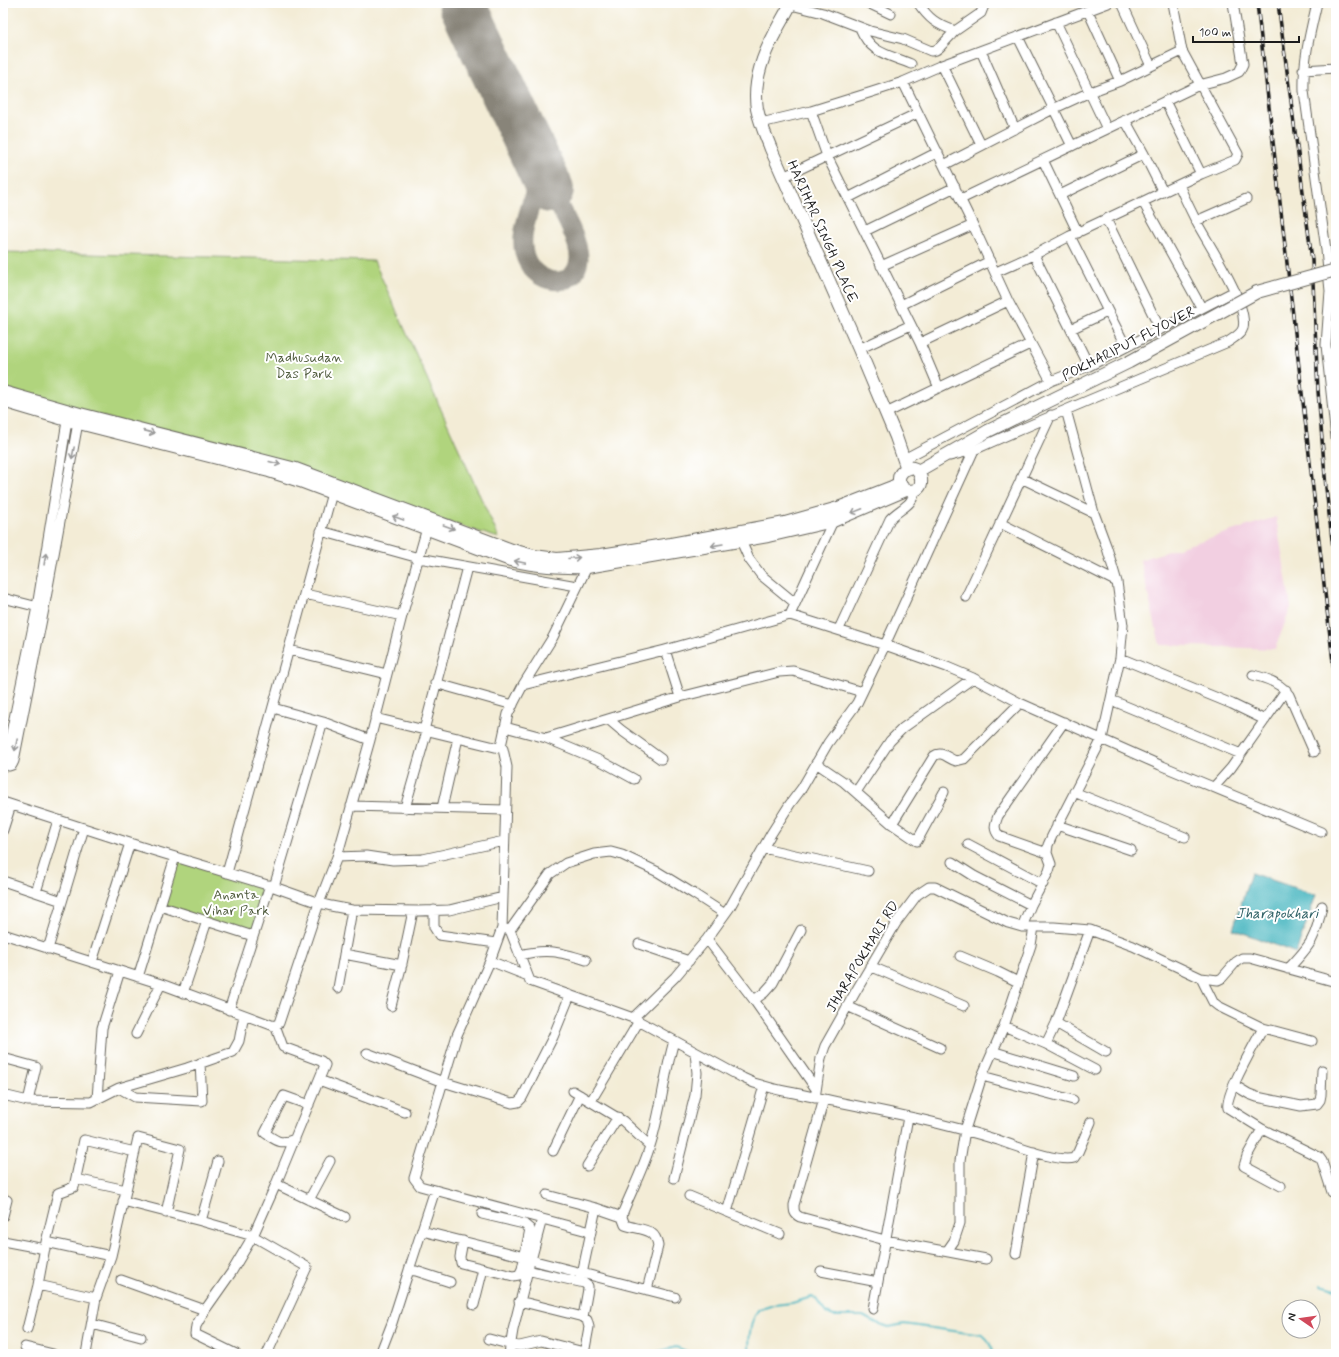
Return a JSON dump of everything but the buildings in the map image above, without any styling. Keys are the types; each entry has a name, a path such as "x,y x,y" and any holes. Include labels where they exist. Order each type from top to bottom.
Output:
{"main road":[{"name":"HARIHAR SINGH PLACE","path":"791,4 774,34 762,60 757,82 757,107 761,123 783,177 860,349 886,413 910,466"},
{"name":"POKHARIPUT FLYOVER","path":"910,466 940,459 988,431 1129,362 1257,292 1336,270"},
{"path":"3,392 73,417 300,481 510,560 539,566 561,568 587,567 768,536 833,521 907,488"},
{"path":"3,400 296,469 512,550 534,556 557,559 601,555 785,523 838,508 889,488 907,488 920,486 920,474 910,466 901,473 899,477 907,488"}],"street":[{"path":"868,3 891,14"},
{"path":"918,3 927,16 936,24 955,31"},
{"path":"791,4 823,13 860,28 903,39 931,51 940,47 955,31 981,13 985,3"},
{"path":"761,123 811,111 903,82 942,64 981,51 1108,3"},
{"path":"1122,3 1151,66"},
{"path":"996,272 1201,174 1235,160 1238,154 1182,52 1173,3"},
{"path":"961,199 1199,85 1236,74 1241,69 1242,64 1233,3"},
{"path":"1317,3 1303,70 1304,91 1326,250 1333,289 1326,345 1336,439"},
{"path":"1088,11 1120,81"},
{"path":"1056,22 1107,129"},
{"path":"860,28 864,37 873,49 910,64"},
{"path":"1018,37 1072,146"},
{"path":"981,51 1015,129"},
{"path":"944,165 1053,109 1090,92 1120,81 1182,52"},
{"path":"942,64 981,145"},
{"path":"1303,70 1336,68"},
{"path":"903,82 973,224 1008,301 1051,382"},
{"path":"1165,101 1201,174"},
{"path":"811,111 827,156 920,343 939,388"},
{"path":"783,177 918,112"},
{"path":"1125,120 1163,192"},
{"path":"848,198 938,152"},
{"path":"1060,195 1144,154"},
{"path":"1043,160 1060,195 1074,235 1107,312 1126,347"},
{"path":"940,459 974,450 1228,342 1239,335 1243,330 1244,322 1235,291 1196,221 1179,185"},
{"path":"865,231 955,187"},
{"path":"1196,221 1246,199"},
{"path":"1143,202 1202,307"},
{"path":"1106,219 1160,329"},
{"path":"881,266 973,224"},
{"path":"1034,255 1090,366"},
{"path":"901,305 990,260"},
{"path":"910,466 1051,382 1090,366 1235,291"},
{"path":"920,343 1008,301"},
{"path":"1071,329 1107,312"},
{"path":"860,349 911,325"},
{"path":"886,413 1030,344"},
{"path":"1022,927 1051,864 1047,853 1048,845 1102,739 1120,658 1123,625 1117,582 1107,548 1094,513 1066,410"},
{"path":"966,597 1051,416"},
{"path":"40,608 5,762 9,766 12,765 14,761 73,417"},
{"path":"591,1101 636,1020 689,961 725,914 786,810 802,788 828,743 857,703 974,450"},
{"path":"1021,478 1094,513"},
{"path":"839,629 890,519 912,502 914,495 907,488"},
{"path":"227,873 332,494"},
{"path":"790,615 833,521"},
{"path":"1000,523 1117,582"},
{"path":"3,934 161,984 274,1026 279,1022 319,903 337,857 427,528"},
{"path":"321,531 419,558 577,586"},
{"path":"741,541 749,559 761,575 795,603"},
{"path":"406,808 435,683 467,566"},
{"path":"587,567 553,637 523,685 508,714 501,746 507,767 503,897 506,929 520,955 530,980 636,1020 743,1078 764,1086 818,1095 965,1130 1034,1152 1064,1159 1074,1158 1091,1122"},
{"path":"305,594 402,616"},
{"path":"3,598 40,608"},
{"path":"523,685 665,650 790,615 839,629 947,667 1102,739 1321,832"},
{"path":"289,650 387,674"},
{"path":"665,650 680,697"},
{"path":"1120,658 1232,704 1265,720"},
{"path":"546,738 680,697 779,672 793,671 862,692"},
{"path":"1253,675 1266,679 1286,690 1314,752"},
{"path":"856,792 890,741 903,728 973,678"},
{"path":"435,683 513,705"},
{"path":"1214,787 1241,754 1286,690"},
{"path":"1111,700 1241,754"},
{"path":"892,824 934,756 941,754 959,762 964,759 1020,702"},
{"path":"273,708 323,722 370,740"},
{"path":"375,718 503,749"},
{"path":"608,719 661,759"},
{"path":"229,1010 253,936 272,886 323,722"},
{"path":"1047,853 999,836 996,832 994,824 998,816 1064,722"},
{"path":"505,727 546,738 601,761 634,779"},
{"path":"442,808 458,738"},
{"path":"816,763 856,792 892,824 917,841 944,792"},
{"path":"1074,792 1185,837"},
{"path":"3,830 7,803 130,843 272,886 319,903 352,910 450,910 503,897"},
{"path":"351,806 505,810"},
{"path":"36,892 58,820"},
{"path":"1057,825 1131,850"},
{"path":"48,948 84,828"},
{"path":"337,857 366,856 393,860 423,859 504,841"},
{"path":"92,962 130,843"},
{"path":"968,844 1043,884"},
{"path":"763,848 868,871"},
{"path":"590,1232 420,1186 414,1178 457,1035 490,961 496,943 550,874 566,863 594,854 611,852 622,855 658,872 725,914"},
{"path":"138,977 176,857"},
{"path":"952,862 974,876 1031,905"},
{"path":"3,881 62,901"},
{"name":"JHARAPOKHARI RD","path":"885,1240 800,1217 796,1215 794,1211 794,1204 818,1095 821,1058 825,1046 896,923 917,895 928,887 935,887 1008,923 1022,927 1054,927 1090,930 1133,946 1201,978 1218,980 1222,978 1236,962 1242,958 1250,958 1336,982"},
{"path":"160,906 253,936"},
{"path":"1288,969 1306,950 1310,943 1319,921 1322,906"},
{"path":"338,988 352,910"},
{"path":"434,910 434,927 439,935 496,943"},
{"path":"390,1006 402,965 413,911"},
{"path":"183,992 207,921"},
{"path":"947,1251 954,1241 960,1223 960,1161 965,1130 982,1076 1004,1026 1031,945 1034,927"},
{"path":"754,1000 764,993 773,983 801,930"},
{"path":"1046,1044 1056,1023 1090,930"},
{"path":"707,939 754,1000 818,1095"},
{"path":"639,944 689,961"},
{"path":"520,955 534,951 546,950 560,952 586,960"},
{"path":"344,954 402,965"},
{"path":"960,956 1018,982"},
{"path":"490,961 528,976"},
{"path":"870,966 964,1006"},
{"path":"97,1098 102,1028 120,971"},
{"path":"1201,978 1213,1002 1218,1006 1263,1028 1312,1041"},
{"path":"136,1034 161,984"},
{"path":"367,1053 443,1082 512,1103 518,1102 522,1098 553,1037 570,995"},
{"path":"847,1006 940,1048"},
{"path":"3,1094 28,1101 91,1102 119,1088 233,1052 239,1040 244,1015"},
{"path":"1056,1023 1106,1052"},
{"path":"236,1354 194,1334 196,1326 253,1236 325,1065 321,1060 283,1046 275,1025"},
{"path":"1004,1026 1046,1044 1095,1070"},
{"path":"1263,1028 1234,1085 1227,1102 1228,1108 1262,1129 1319,1157 1322,1161 1332,1192"},
{"path":"647,1290 658,1246 657,1239 654,1234 648,1231 625,1225 622,1217 650,1146 658,1117 667,1065 674,1041"},
{"path":"992,1051 1074,1076"},
{"path":"674,1178 695,1095 697,1073 695,1052"},
{"path":"3,1058 36,1067 28,1101"},
{"path":"119,1088 135,1097 202,1101 200,1063"},
{"path":"1234,1085 1257,1097 1301,1106 1308,1106 1317,1104 1320,1100 1322,1070"},
{"path":"982,1076 1073,1100"},
{"path":"319,1080 405,1112"},
{"path":"727,1212 764,1086"},
{"path":"553,1151 577,1093 618,1118 650,1146"},
{"path":"294,1139 286,1143 265,1133 284,1096 309,1105"},
{"path":"873,1309 908,1117"},
{"path":"587,1166 618,1118"},
{"path":"1262,1129 1247,1156 1244,1166 1281,1186"},
{"path":"86,1354 96,1298 110,1256 138,1138 180,1149 166,1213"},
{"path":"27,1329 58,1192 74,1187 84,1140 134,1152"},
{"path":"1016,1254 1034,1152"},
{"path":"201,1221 218,1161"},
{"path":"309,1200 330,1161"},
{"path":"76,1180 126,1190"},
{"path":"276,1184 345,1217"},
{"path":"380,1354 392,1323 435,1190"},
{"path":"547,1195 596,1208 622,1217"},
{"path":"689,1196 780,1234"},
{"path":"3,1216 7,1200"},
{"path":"123,1201 253,1236 307,1267 267,1354"},
{"path":"582,1274 596,1208"},
{"path":"482,1214 524,1224 528,1227 530,1233 528,1258"},
{"path":"510,1350 525,1270 542,1219"},
{"path":"422,1231 528,1258 582,1274 675,1297"},
{"path":"885,1240 986,1259"},
{"path":"3,1241 110,1256"},
{"path":"463,1242 460,1257 461,1263 516,1276 525,1270"},
{"path":"474,1305 483,1268"},
{"path":"409,1270 450,1282"},
{"path":"525,1270 586,1284 588,1289 583,1317"},
{"path":"821,1271 878,1282"},
{"path":"121,1280 205,1310"},
{"path":"38,1285 96,1298"},
{"path":"489,1339 510,1350 541,1341 584,1353 589,1327 587,1320 583,1317 519,1301"},
{"path":"92,1324 141,1337"},
{"path":"25,1347 53,1354"}],"shaded area":[{"path":"1276,517 1291,607 1275,649 1160,645 1140,560"}],"green space":[{"name":"Madhusudan Das Park","path":"3,252 374,261 499,538 224,451 3,388"},
{"name":"Ananta Vihar Park","path":"177,858 269,886 253,935 162,904"}],"water":[{"name":"Jharapokhari","path":"1251,873 1316,895 1296,953 1233,929"}],"waterway":[{"path":"1321,1285 1336,1289"},
{"path":"749,1354 749,1337 751,1326 758,1310 812,1297 816,1299 826,1313 834,1316 863,1316 874,1322 889,1327 904,1324 982,1335 989,1343 992,1354"},
{"path":"650,1354 676,1347 693,1354"}],"taxiway":[{"path":"524,133 537,172 535,188 524,231 524,253 528,263 541,276 549,280 557,281 565,280 571,276 576,269 579,259 573,233 550,189"}],"runway":[{"path":"462,3 550,189"}],"railway":[{"path":"1257,3 1336,688"},
{"path":"1278,3 1312,260 1318,391 1326,488 1336,574"}]}
